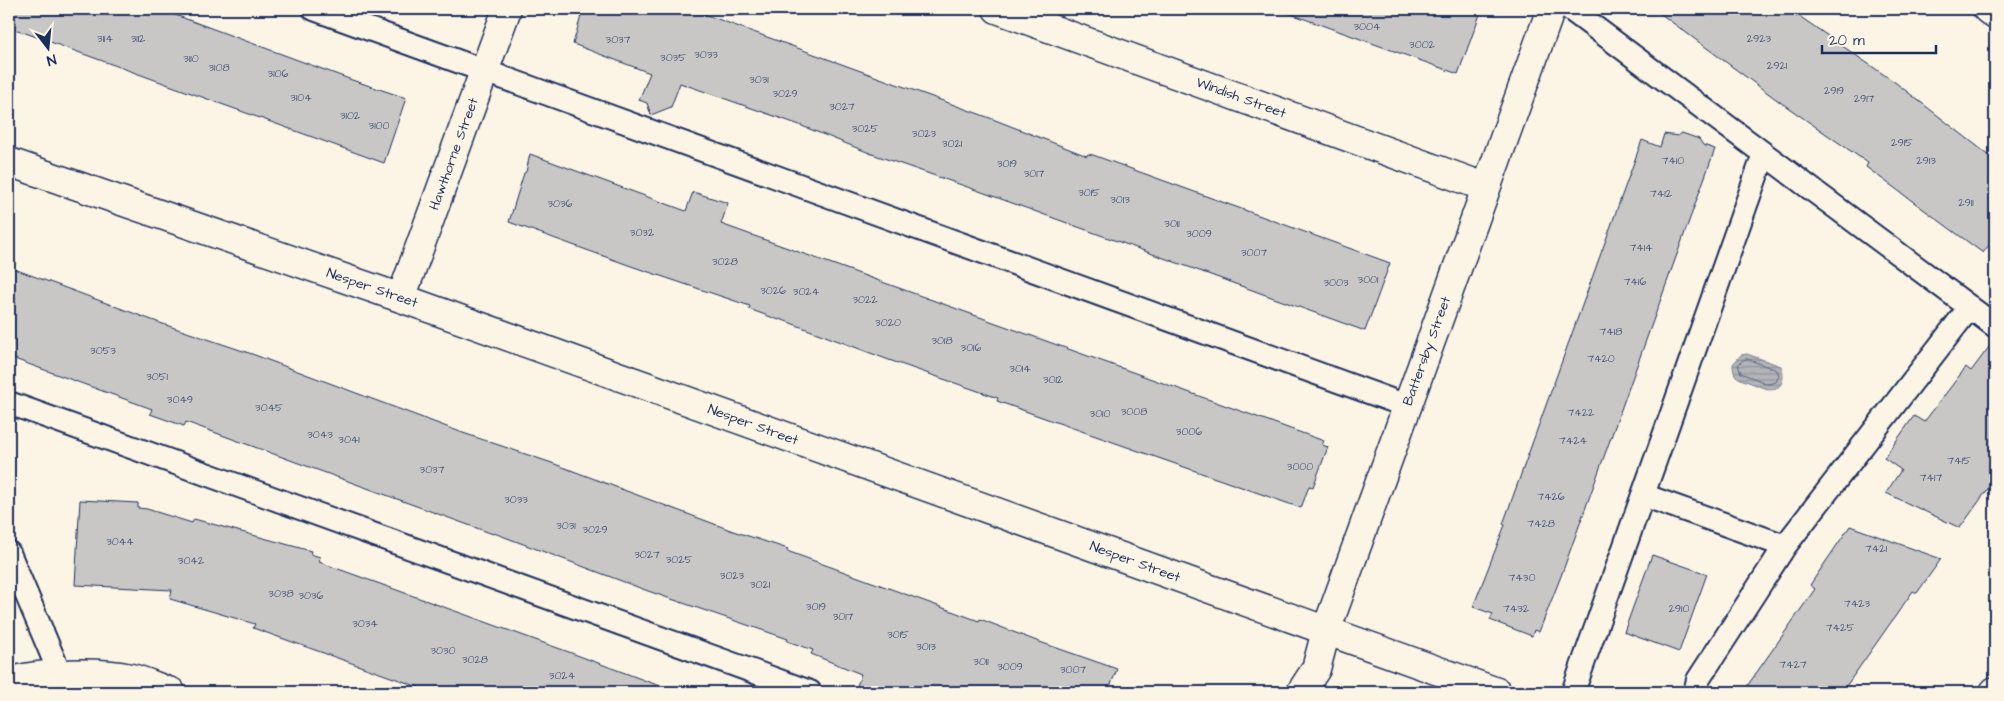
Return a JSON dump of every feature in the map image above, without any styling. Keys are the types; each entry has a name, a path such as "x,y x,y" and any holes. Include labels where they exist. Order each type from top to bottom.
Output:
{"street":[{"name":"Hawthorne Street","path":"401,298 506,9"},
{"name":"Windish Street","path":"997,9 1485,187"},
{"name":"Battersby Street","path":"1301,692 1316,669 1326,631 1485,187 1551,9"},
{"path":"1987,9 1995,15"},
{"name":"Nesper Street","path":"9,162 401,298 1497,692"},
{"path":"9,682 43,675 68,680 132,678 171,692"}],"lane":[{"path":"314,9 1407,406"},
{"path":"1570,9 1995,326"},
{"path":"1573,692 1764,154"},
{"path":"1695,692 1698,680 1784,546 1970,307"},
{"path":"9,403 810,692"},
{"path":"1643,495 1784,546"},
{"path":"9,553 68,680"}],"water":[{"path":"1747,354 1781,366 1783,377 1781,385 1775,389 1765,388 1736,376 1733,364 1741,355"}],"building":[{"path":"9,9 159,9 406,98 384,163 9,27"},
{"path":"583,9 690,9 990,118 1087,156 1088,154 1093,155 1390,263 1365,331 680,83 671,107 651,115 647,103 639,100 650,73 573,44"},
{"path":"1288,9 1482,9 1458,74 1288,13"},
{"path":"1654,9 1789,9 1896,83 1995,160 1995,237 1983,253 1866,167 1868,163 1780,102"},
{"path":"1682,133 1699,139 1703,145 1715,149 1561,576 1539,632 1534,630 1532,636 1490,620 1493,614 1473,607 1505,525 1503,524 1642,140 1660,147 1664,134 1678,136"},
{"path":"530,154 686,211 693,192 728,203 721,224 1324,441 1322,445 1328,447 1313,487 1309,486 1301,508 997,401 998,398 749,309 750,306 509,222"},
{"path":"9,267 160,323 252,354 463,433 552,463 733,531 788,549 787,551 979,621 980,619 1117,669 1108,692 855,692 861,674 811,654 813,650 787,641 788,639 648,591 494,533 186,422 184,426 150,414 152,409 9,357"},
{"path":"1995,339 1995,479 1960,528 1886,493 1901,470 1884,458 1914,416 1924,422 1966,367 1971,371"},
{"path":"80,500 138,503 138,508 192,523 194,519 311,551 310,554 320,557 319,562 566,651 668,689 668,692 417,692 419,687 253,628 255,624 170,599 172,590 75,585"},
{"path":"1850,526 1941,559 1917,593 1913,591 1842,692 1743,692 1815,589 1810,585"},
{"path":"1652,555 1707,574 1679,652 1624,632"}]}
